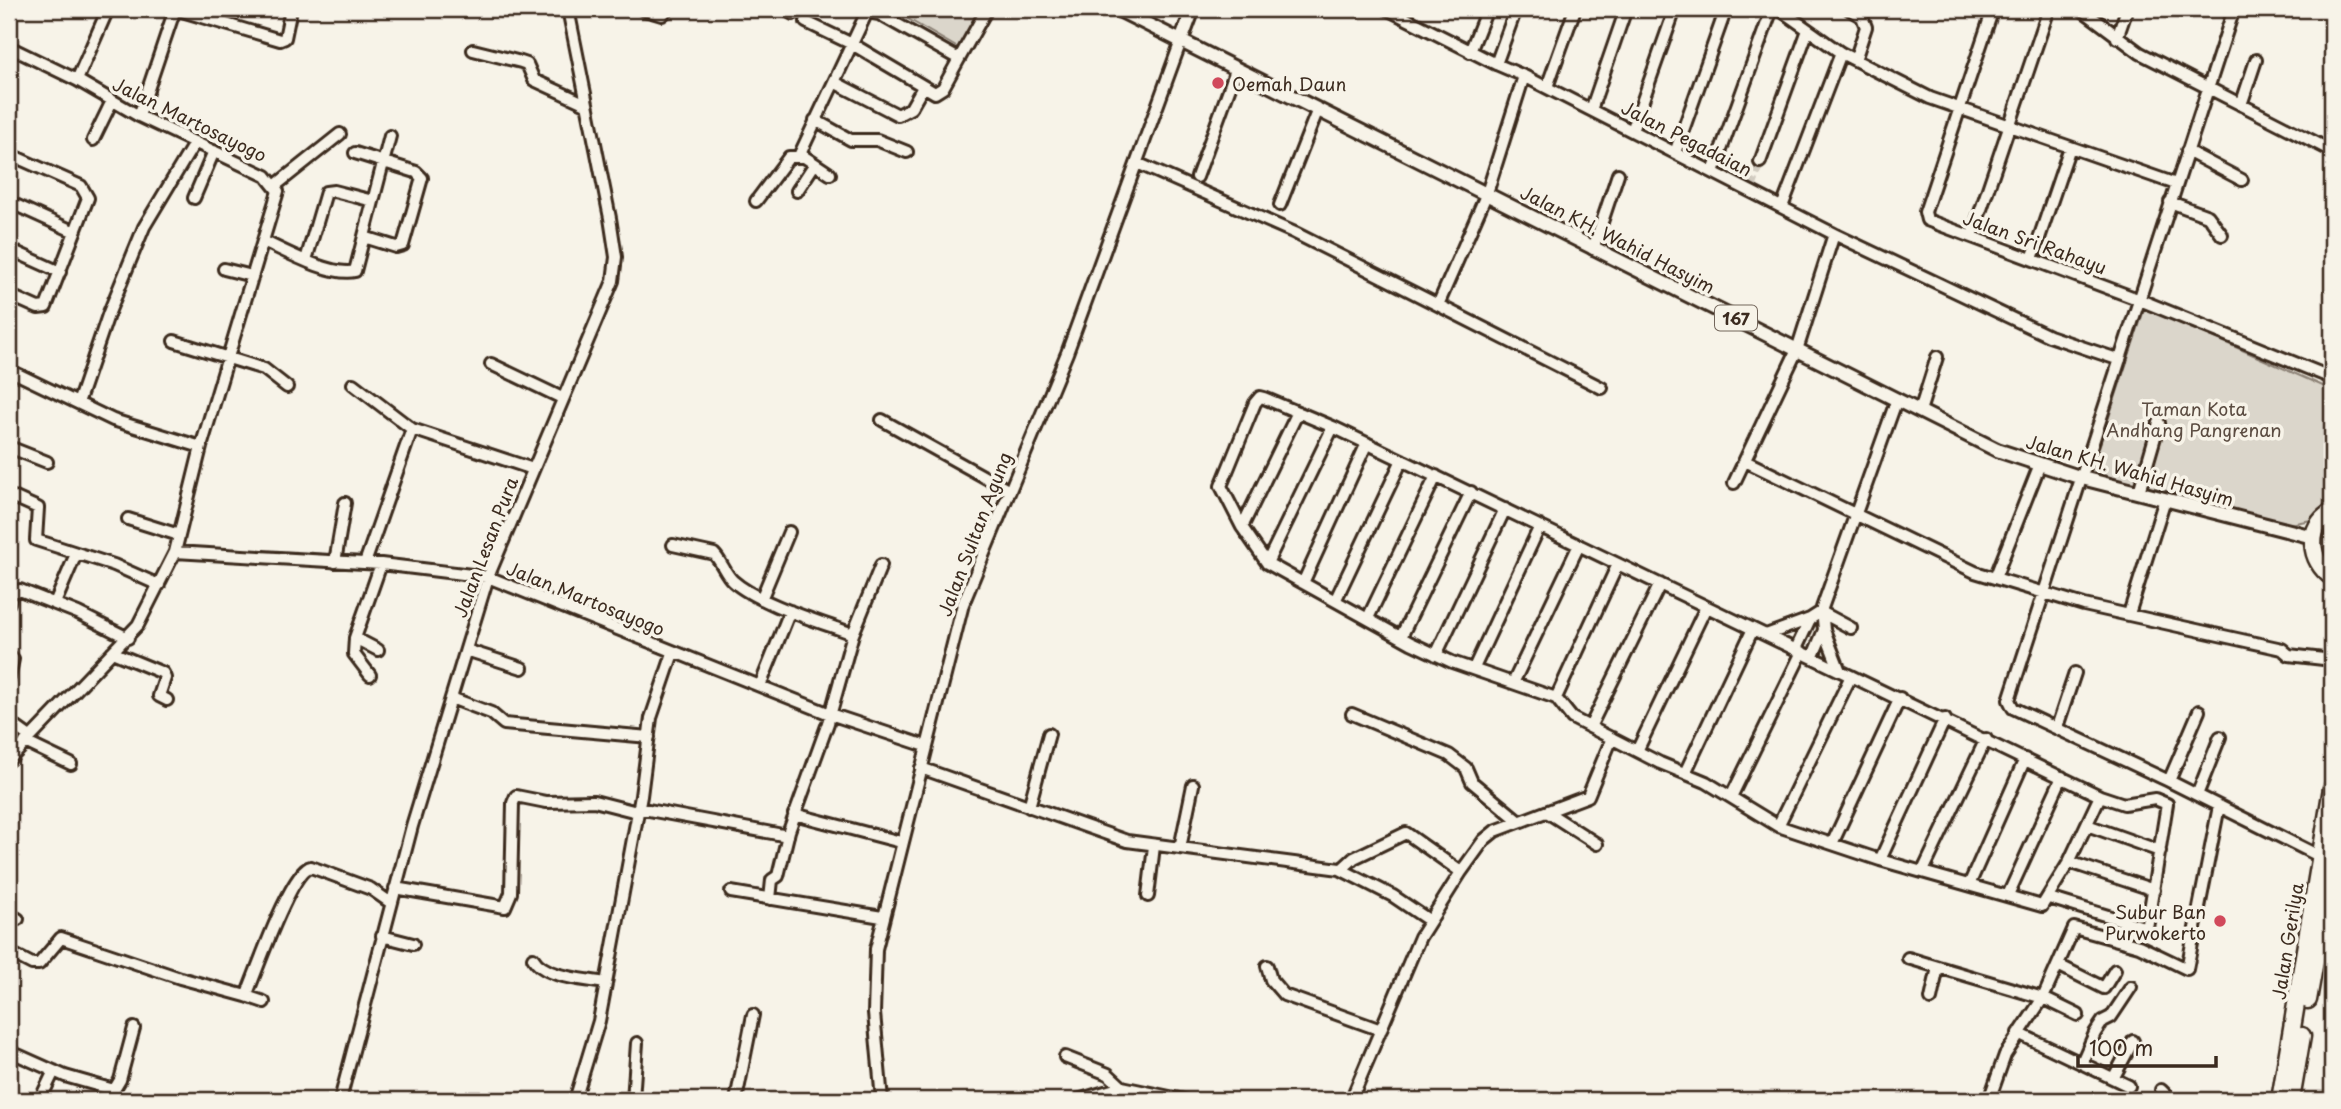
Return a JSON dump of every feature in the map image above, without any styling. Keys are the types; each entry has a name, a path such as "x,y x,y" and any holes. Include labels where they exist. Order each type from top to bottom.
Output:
{"highway":[{"path":"2328,575 2313,548 2313,537 2331,511"},
{"name":"Jalan Gerilya","path":"2280,1100 2297,1034 2329,868 2332,788"},
{"name":"Jalan Gerilya","path":"2291,1100 2297,1034"}],"main road":[{"name":"Jalan KH. Wahid Hasyim","path":"1116,9 1997,450 2082,478 2313,537"},
{"path":"1181,41 1193,9"}],"street":[{"path":"77,80 108,9"},
{"path":"139,116 175,9 280,40 285,38 291,9"},
{"name":"Jalan Lesan Pura","path":"340,1100 395,888 488,577 610,290 615,266 610,218 568,9"},
{"path":"642,9 662,15 668,9"},
{"path":"806,22 852,44 935,93 940,91 987,9"},
{"name":"Jalan Pegadaian","path":"1387,9 1750,189 1834,234 2049,336 2120,360"},
{"path":"1470,52 1487,9"},
{"path":"1496,64 1517,9"},
{"path":"1547,87 1575,9"},
{"path":"1591,110 1626,9"},
{"path":"1632,131 1675,9"},
{"path":"1675,153 1726,9"},
{"path":"1713,172 1772,9"},
{"path":"1779,9 1841,53 1958,109 2176,184"},
{"path":"1849,9 1866,23 1855,60"},
{"path":"1958,109 1993,9"},
{"path":"1972,236 2049,9"},
{"path":"2081,9 2117,38 2208,90 2332,151"},
{"path":"2117,38 2127,9"},
{"path":"2234,9 2009,700 2013,708 2219,806 2329,868"},
{"path":"801,157 801,148 865,15 871,10 959,59"},
{"path":"1760,162 1808,30"},
{"name":"Jalan Sultan Agung","path":"882,1100 873,979 882,916 963,604 1067,353 1181,41"},
{"name":"Jalan Martosayogo","path":"9,47 77,80 139,116 266,176 276,185 278,198 201,447 175,552 138,625 128,638 11,754"},
{"path":"473,50 527,64 534,80 586,104"},
{"path":"1782,207 1841,53"},
{"path":"2241,105 2256,60"},
{"path":"1197,177 1236,70"},
{"path":"1437,305 1487,193 1524,76"},
{"path":"834,82 898,115 911,108 923,87"},
{"path":"93,140 112,101"},
{"path":"1280,205 1318,109"},
{"name":"Jalan Sri Rahayu","path":"1958,109 1925,212 1927,220 2140,300 2332,378"},
{"path":"815,120 851,139 884,141 907,152"},
{"path":"276,185 340,134"},
{"path":"263,241 306,260 345,272 355,271 390,136"},
{"path":"78,403 108,315 144,227 195,142"},
{"path":"2032,258 2070,147"},
{"path":"194,198 214,151"},
{"path":"2187,152 2242,180"},
{"path":"355,153 416,172 422,178 403,245 396,247 364,237"},
{"path":"9,154 85,188 88,198 46,307 38,308 9,295"},
{"path":"756,201 789,156 801,157 830,174"},
{"path":"1137,163 1295,233 1602,388"},
{"path":"797,191 814,165"},
{"path":"1593,249 1618,174"},
{"path":"306,260 326,192 334,191 373,201"},
{"path":"9,202 75,232"},
{"path":"2170,202 2208,216 2222,235"},
{"path":"1734,483 1797,350 1834,234"},
{"path":"9,250 60,272"},
{"path":"224,269 252,276"},
{"path":"174,341 264,369 287,387"},
{"path":"1920,411 1937,357"},
{"path":"491,364 562,398"},
{"path":"9,370 113,420 201,447"},
{"path":"353,384 412,429 533,469"},
{"path":"2049,898 2147,928 2168,808 2164,801 2124,804 2100,796 1945,719 1333,427 1264,398 1260,397 1255,404 1221,486 1242,527 1267,563 1436,655 1556,698 1569,715 1731,797 1778,827 1880,860 2040,906 2049,898 2069,862 2100,796"},
{"path":"1840,671 1824,630 1821,612 1897,399"},
{"path":"1242,527 1298,412"},
{"path":"882,420 1008,490"},
{"path":"2139,492 2158,424"},
{"path":"1267,563 1333,427"},
{"path":"365,563 412,429"},
{"path":"1303,583 1367,443"},
{"path":"9,447 47,462"},
{"path":"1336,599 1402,460"},
{"path":"1745,461 1967,568 1995,578 2129,614 2282,649 2289,655 2332,660"},
{"path":"1995,578 2040,464"},
{"path":"1368,618 1436,476"},
{"path":"1401,637 1471,492"},
{"path":"9,495 38,508 36,540 159,584"},
{"path":"2129,614 2165,499"},
{"path":"335,562 345,503"},
{"path":"1436,655 1505,509"},
{"path":"128,519 179,535"},
{"path":"1474,668 1540,526"},
{"path":"762,597 789,532"},
{"path":"673,545 715,554 731,580 790,611 853,634"},
{"path":"1514,681 1578,545"},
{"name":"Jalan Martosayogo","path":"175,552 381,564 488,577 830,714 926,746"},
{"path":"55,603 76,554"},
{"path":"370,675 354,654 355,638 381,564"},
{"path":"1556,698 1618,564"},
{"path":"770,899 772,880 778,876 794,814 830,714 853,634 881,565"},
{"path":"1590,727 1660,584"},
{"path":"9,603 15,590 55,603 128,638"},
{"path":"1637,751 1706,607"},
{"path":"760,686 790,611"},
{"path":"1766,635 1810,619 1821,612"},
{"path":"1821,612 1851,628"},
{"path":"1804,652 1810,619"},
{"path":"1685,773 1753,629"},
{"path":"1731,797 1804,652 1824,630"},
{"path":"355,638 378,650"},
{"path":"466,650 522,668"},
{"path":"112,652 163,673 165,678 159,696 167,700"},
{"path":"575,1100 590,1056 605,983 655,705 673,653"},
{"path":"9,656 13,659 9,678"},
{"path":"2057,727 2075,673"},
{"path":"1778,827 1851,676"},
{"path":"451,698 491,713 504,724 649,737"},
{"path":"1832,844 1900,698"},
{"path":"2169,781 2199,711"},
{"path":"1352,714 1449,755 1466,768 1472,782 1519,821"},
{"path":"1880,860 1945,719"},
{"path":"9,722 27,739 72,764"},
{"path":"1029,807 1049,734"},
{"path":"2197,795 2220,737"},
{"path":"1351,1100 1416,946 1461,872 1489,835 1588,796 1612,738"},
{"path":"1923,871 1986,739"},
{"path":"1969,885 2025,759"},
{"path":"921,768 1127,841 1342,869 1393,896 1430,921"},
{"path":"2008,895 2062,777"},
{"path":"1180,848 1193,785"},
{"path":"395,888 505,907 510,893 513,803 516,796 547,803 594,801 788,836"},
{"path":"1989,1100 2005,1055 2043,998 2070,933 2077,928 2138,946 2187,969 2219,806"},
{"path":"1547,812 1597,844"},
{"path":"794,814 901,842"},
{"path":"2087,825 2160,851"},
{"path":"1342,869 1354,858 1406,832 1461,872"},
{"path":"1149,896 1154,846"},
{"path":"2069,862 2154,890"},
{"path":"246,996 290,890 308,867 352,881 391,903"},
{"path":"731,892 882,916"},
{"path":"382,936 413,944"},
{"path":"9,952 32,964 39,964 61,938 180,978 264,1002"},
{"path":"533,958 536,964 551,972 605,983"},
{"path":"1908,958 2043,998 2078,1015"},
{"path":"2058,965 2104,988 2115,970"},
{"path":"1267,966 1271,980 1284,995 1381,1030"},
{"path":"1931,999 1938,967"},
{"path":"2082,1062 2095,1032 2103,1021 2111,1017 2131,987"},
{"path":"736,1100 753,1015"},
{"path":"9,1052 98,1087 114,1090 120,1080 134,1028"},
{"path":"2018,1032 2129,1086"},
{"path":"2114,1077 2133,1041"},
{"path":"633,1100 637,1043"},
{"path":"1065,1057 1078,1065 1108,1074 1122,1087"},
{"path":"40,1100 54,1071"},
{"path":"1078,1100 1122,1087 1184,1100"},
{"path":"2161,1090 2171,1100"}],"green space":[{"path":"891,9 982,9 958,48"},
{"name":"Taman Kota Andhang Pangrenan","path":"2145,307 2332,390 2332,496 2311,520 2285,525 2090,475"}],"waterway":[{"path":"1996,1092 2002,1099 2010,1100"}],"tunnel":[{"path":"1751,188 1760,162"}],"place":[{"name":"Oemah Daun","path":"1218,83"},
{"name":"Subur Ban Purwokerto","path":"2220,921"}]}
